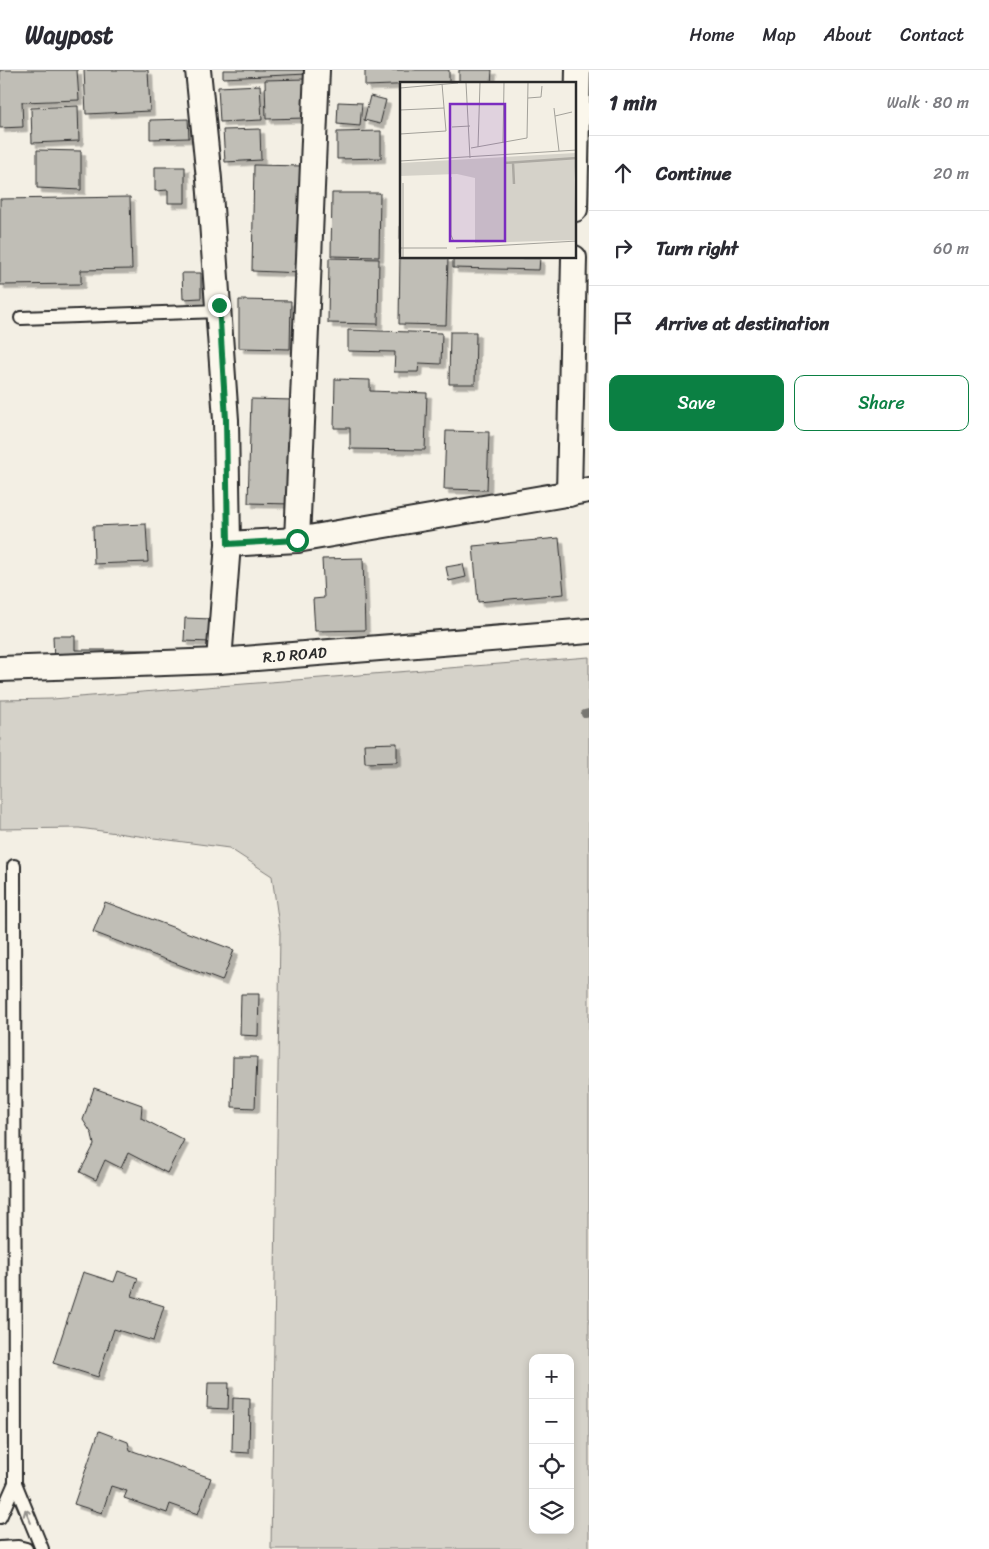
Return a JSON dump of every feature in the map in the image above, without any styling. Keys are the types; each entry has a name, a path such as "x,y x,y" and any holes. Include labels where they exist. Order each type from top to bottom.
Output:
{"street":[{"path":"198,70 209,179 226,420 228,544 219,661"},
{"path":"297,540 317,70"},
{"path":"576,163 578,70"},
{"path":"228,544 297,540 579,492 574,259"},
{"name":"R.D ROAD","path":"0,669 219,661 589,631"}],"lane":[{"path":"21,318 219,311"},
{"path":"14,866 15,1483 42,1549"},
{"path":"0,1517 15,1483"},
{"path":"0,1548 18,1547 26,1549"}],"shaded area":[{"path":"589,657 589,1549 271,1549 280,932 272,876 229,848 79,828 0,829 0,700 53,699"}],"building":[{"path":"0,70 77,70 79,100 22,102 23,127 0,128"},
{"path":"84,70 148,70 150,111 86,114"},
{"path":"223,70 307,70 307,74 223,78"},
{"path":"365,70 449,70 449,82 400,82 400,85 365,86"},
{"path":"459,70 492,70 491,82 459,82"},
{"path":"305,79 306,118 266,119 265,80"},
{"path":"260,85 262,120 220,122 218,87"},
{"path":"370,96 386,100 380,124 364,120"},
{"path":"338,102 362,103 360,126 337,124"},
{"path":"78,106 79,141 32,143 31,108"},
{"path":"188,119 189,138 150,139 150,120"},
{"path":"260,129 261,160 225,162 223,130"},
{"path":"381,131 381,158 337,159 337,132"},
{"path":"37,150 81,151 81,190 37,188"},
{"path":"254,165 304,166 302,273 252,271"},
{"path":"155,167 185,167 185,203 168,203 168,190 155,191"},
{"path":"332,193 380,193 379,257 331,256"},
{"path":"130,197 132,269 81,270 81,284 0,285 0,199"},
{"path":"400,250 400,259 448,259 446,325 399,324"},
{"path":"329,258 379,259 378,324 328,323"},
{"path":"453,259 540,259 539,270 453,268"},
{"path":"182,273 201,273 201,298 183,299"},
{"path":"239,300 291,301 290,349 239,348"},
{"path":"348,330 442,333 441,364 419,363 418,372 394,372 395,352 348,351"},
{"path":"450,332 476,332 475,384 449,384"},
{"path":"335,379 370,380 370,391 427,393 425,450 350,449 350,428 334,428"},
{"path":"251,399 294,400 291,504 248,503"},
{"path":"446,431 489,432 487,490 444,489"},
{"path":"146,524 148,562 94,564 93,526"},
{"path":"559,538 564,594 478,602 473,546"},
{"path":"363,558 365,630 315,631 313,599 324,598 322,559"},
{"path":"463,564 466,577 449,581 446,567"},
{"path":"185,618 212,619 211,642 184,641"},
{"path":"53,636 75,636 75,650 155,650 156,661 54,662"},
{"path":"397,743 397,762 365,763 364,744"},
{"path":"105,902 234,950 222,981 93,932"},
{"path":"241,994 259,994 258,1036 240,1035"},
{"path":"233,1057 257,1057 255,1108 232,1107"},
{"path":"94,1088 142,1105 141,1118 184,1140 167,1173 128,1153 121,1168 105,1160 96,1180 80,1172 94,1145 92,1134 83,1120"},
{"path":"118,1271 138,1278 132,1296 164,1306 153,1341 114,1329 98,1377 53,1363 83,1272 114,1282"},
{"path":"208,1383 229,1383 228,1409 207,1408"},
{"path":"233,1398 250,1399 249,1453 232,1452"},
{"path":"99,1431 128,1442 130,1450 211,1478 198,1514 170,1504 167,1513 124,1498 127,1491 111,1486 102,1513 74,1504"}],"waterway":[{"path":"585,714 589,713"}],"route":[{"path":"219,305 226,420 228,544 297,540"}]}
